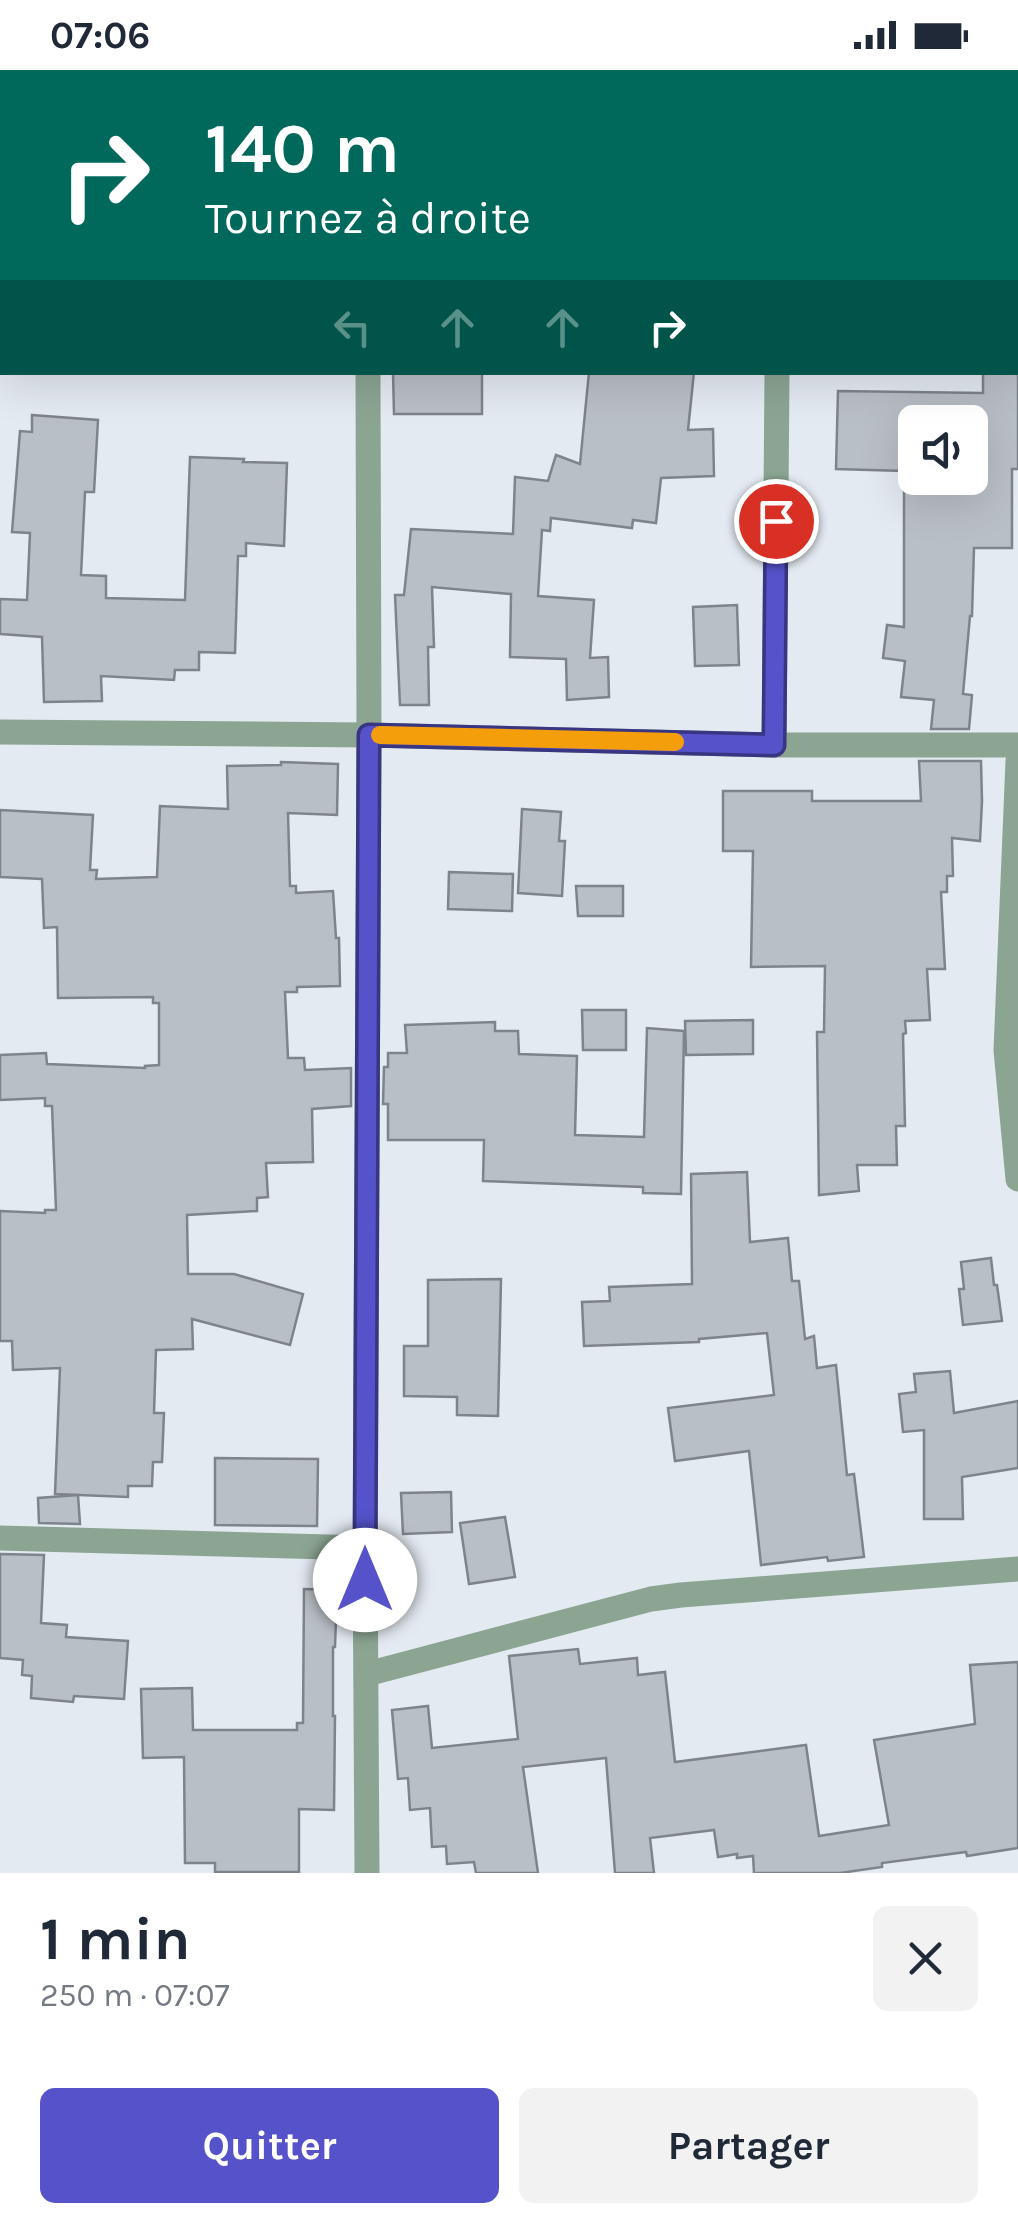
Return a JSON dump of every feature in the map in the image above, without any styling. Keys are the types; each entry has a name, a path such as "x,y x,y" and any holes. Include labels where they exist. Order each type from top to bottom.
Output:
{"street":[{"path":"368,375 365,1548 368,1873"},
{"path":"774,745 778,375"},
{"path":"0,732 1018,746"},
{"path":"1018,761 1006,1050 1018,1179"},
{"path":"0,1538 365,1548"},
{"path":"367,1674 651,1599 1018,1569"}],"building":[{"path":"393,375 482,375 482,414 394,414"},
{"path":"589,375 694,375 688,430 713,429 714,476 661,478 656,523 633,520 632,528 551,518 550,531 542,530 538,596 594,600 590,658 608,657 609,697 567,700 566,659 510,657 511,594 432,587 434,647 428,647 429,705 400,705 395,595 404,595 411,529 513,534 515,477 548,481 556,455 580,464"},
{"path":"983,375 1018,375 1018,469 1012,469 1012,548 974,548 972,616 963,694 972,695 969,729 931,729 934,700 901,697 905,661 883,658 887,625 904,627 904,495 988,495 988,405 898,405 898,471 836,469 838,391 983,393"},
{"path":"32,415 98,420 94,492 85,492 81,575 106,576 106,598 185,600 190,457 287,463 284,546 246,543 246,556 238,556 235,653 199,652 199,670 175,670 174,680 101,676 102,701 44,702 42,637 0,634 0,599 27,600 30,533 12,532 20,431 32,432"},
{"path":"737,605 739,665 695,666 693,607"},
{"path":"919,761 981,761 980,841 952,838 953,876 947,876 947,892 941,892 945,969 927,969 930,1020 905,1021 905,1126 896,1126 897,1165 857,1165 859,1191 819,1195 817,1032 824,1032 825,966 751,967 753,851 723,851 723,791 812,791 812,801 921,801"},
{"path":"281,762 338,764 337,815 288,813 290,886 296,886 296,893 333,891 340,986 297,987 297,992 285,992 288,1058 304,1058 305,1070 351,1068 351,1106 312,1109 313,1162 266,1163 268,1197 257,1198 257,1211 187,1215 188,1274 234,1274 303,1294 290,1345 192,1319 193,1349 156,1350 154,1413 164,1413 162,1462 153,1462 152,1486 128,1486 128,1497 55,1494 60,1368 13,1370 12,1341 0,1341 0,1211 56,1210 52,1106 45,1106 45,1098 0,1100 0,1055 46,1053 47,1064 145,1068 159,1065 159,1003 153,1003 153,997 58,998 57,927 44,928 42,879 0,877 0,810 93,815 90,870 97,870 96,879 157,877 160,806 228,809 227,766"},
{"path":"522,809 561,812 559,841 565,841 562,896 518,893"},
{"path":"449,872 513,874 512,911 448,909"},
{"path":"576,886 623,886 623,916 578,916"},
{"path":"582,1010 626,1010 626,1050 583,1050"},
{"path":"753,1020 753,1054 686,1055 685,1021"},
{"path":"495,1022 495,1031 518,1031 519,1054 577,1056 575,1135 644,1137 647,1028 684,1031 681,1194 643,1193 643,1187 483,1181 484,1140 388,1140 388,1104 383,1104 384,1067 388,1067 388,1053 407,1053 405,1025"},
{"path":"747,1172 750,1242 788,1238 792,1281 799,1281 805,1339 814,1336 817,1368 836,1365 847,1475 854,1474 864,1557 761,1565 749,1451 675,1461 668,1408 774,1395 767,1333 699,1342 584,1346 582,1302 610,1301 609,1287 692,1284 691,1174"},
{"path":"991,1258 1002,1321 963,1325 961,1262"},
{"path":"501,1279 498,1416 457,1415 457,1397 404,1396 404,1346 428,1346 428,1280"},
{"path":"950,1371 954,1413 1018,1401 1018,1468 962,1477 963,1519 924,1519 924,1430 903,1432 899,1394 916,1392 914,1374"},
{"path":"215,1458 318,1459 317,1526 215,1525"},
{"path":"451,1492 452,1532 403,1534 401,1493"},
{"path":"78,1495 80,1524 39,1523 38,1498"},
{"path":"505,1517 515,1577 469,1584 460,1523"},
{"path":"0,1554 44,1555 41,1623 67,1625 66,1637 128,1641 124,1699 74,1696 73,1702 31,1698 32,1676 22,1675 23,1660 0,1658"},
{"path":"304,1589 337,1590 333,1647 334,1810 299,1809 299,1872 215,1872 215,1863 185,1863 184,1757 143,1758 141,1689 192,1688 193,1730 297,1730 297,1723 303,1723"},
{"path":"578,1649 580,1664 637,1658 638,1675 665,1672 675,1762 806,1745 819,1836 889,1825 874,1740 975,1724 970,1665 1018,1662 1018,1848 882,1863 882,1867 840,1873 754,1873 753,1856 718,1857 714,1830 650,1838 654,1873 615,1873 606,1758 523,1767 538,1873 476,1873 474,1862 447,1864 446,1846 432,1847 430,1808 410,1810 408,1778 398,1779 392,1710 428,1706 432,1748 518,1739 509,1656"}],"slow traffic":[{"path":"380,735 675,742"}],"route":[{"path":"365,1580 369,735 774,745 776,521"}]}
